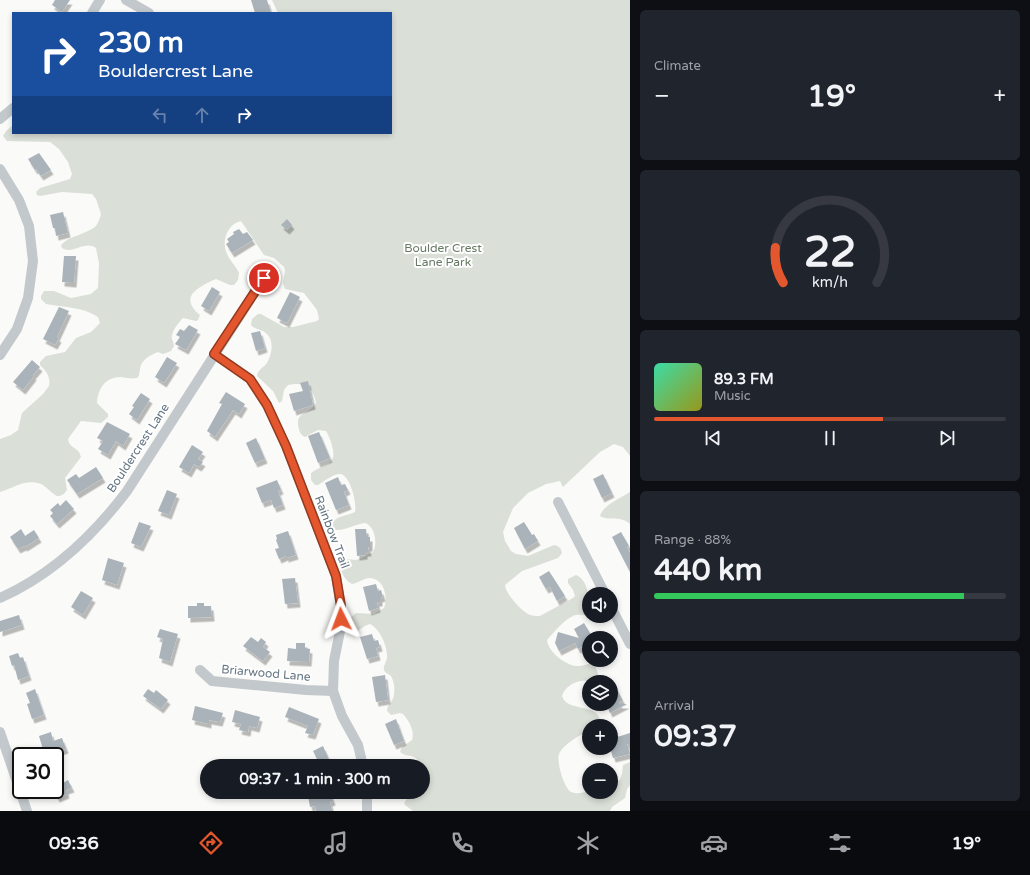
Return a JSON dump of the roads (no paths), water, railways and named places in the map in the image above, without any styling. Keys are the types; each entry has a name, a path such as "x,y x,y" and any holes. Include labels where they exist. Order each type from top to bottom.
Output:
{"street":[{"path":"93,12 100,0"},
{"path":"126,0 147,12"},
{"path":"0,119 12,109"},
{"path":"0,169 19,200 29,226 33,261 28,298 18,329 0,356"},
{"name":"Bouldercrest Lane","path":"0,598 19,590 45,573 76,548 103,521 127,491 264,278"},
{"name":"Rainbow Trail","path":"214,354 250,379 267,405 286,446 336,576 341,606 340,631 334,661 333,691 342,716 358,745 362,759"},
{"path":"558,502 601,587"},
{"path":"618,620 630,644"},
{"name":"Briarwood Lane","path":"200,670 212,681 306,690 333,691"},
{"path":"0,732 27,811"},
{"path":"367,799 368,811"}],"park label":[{"name":"Boulder Crest Lane Park","path":"443,255"}]}
